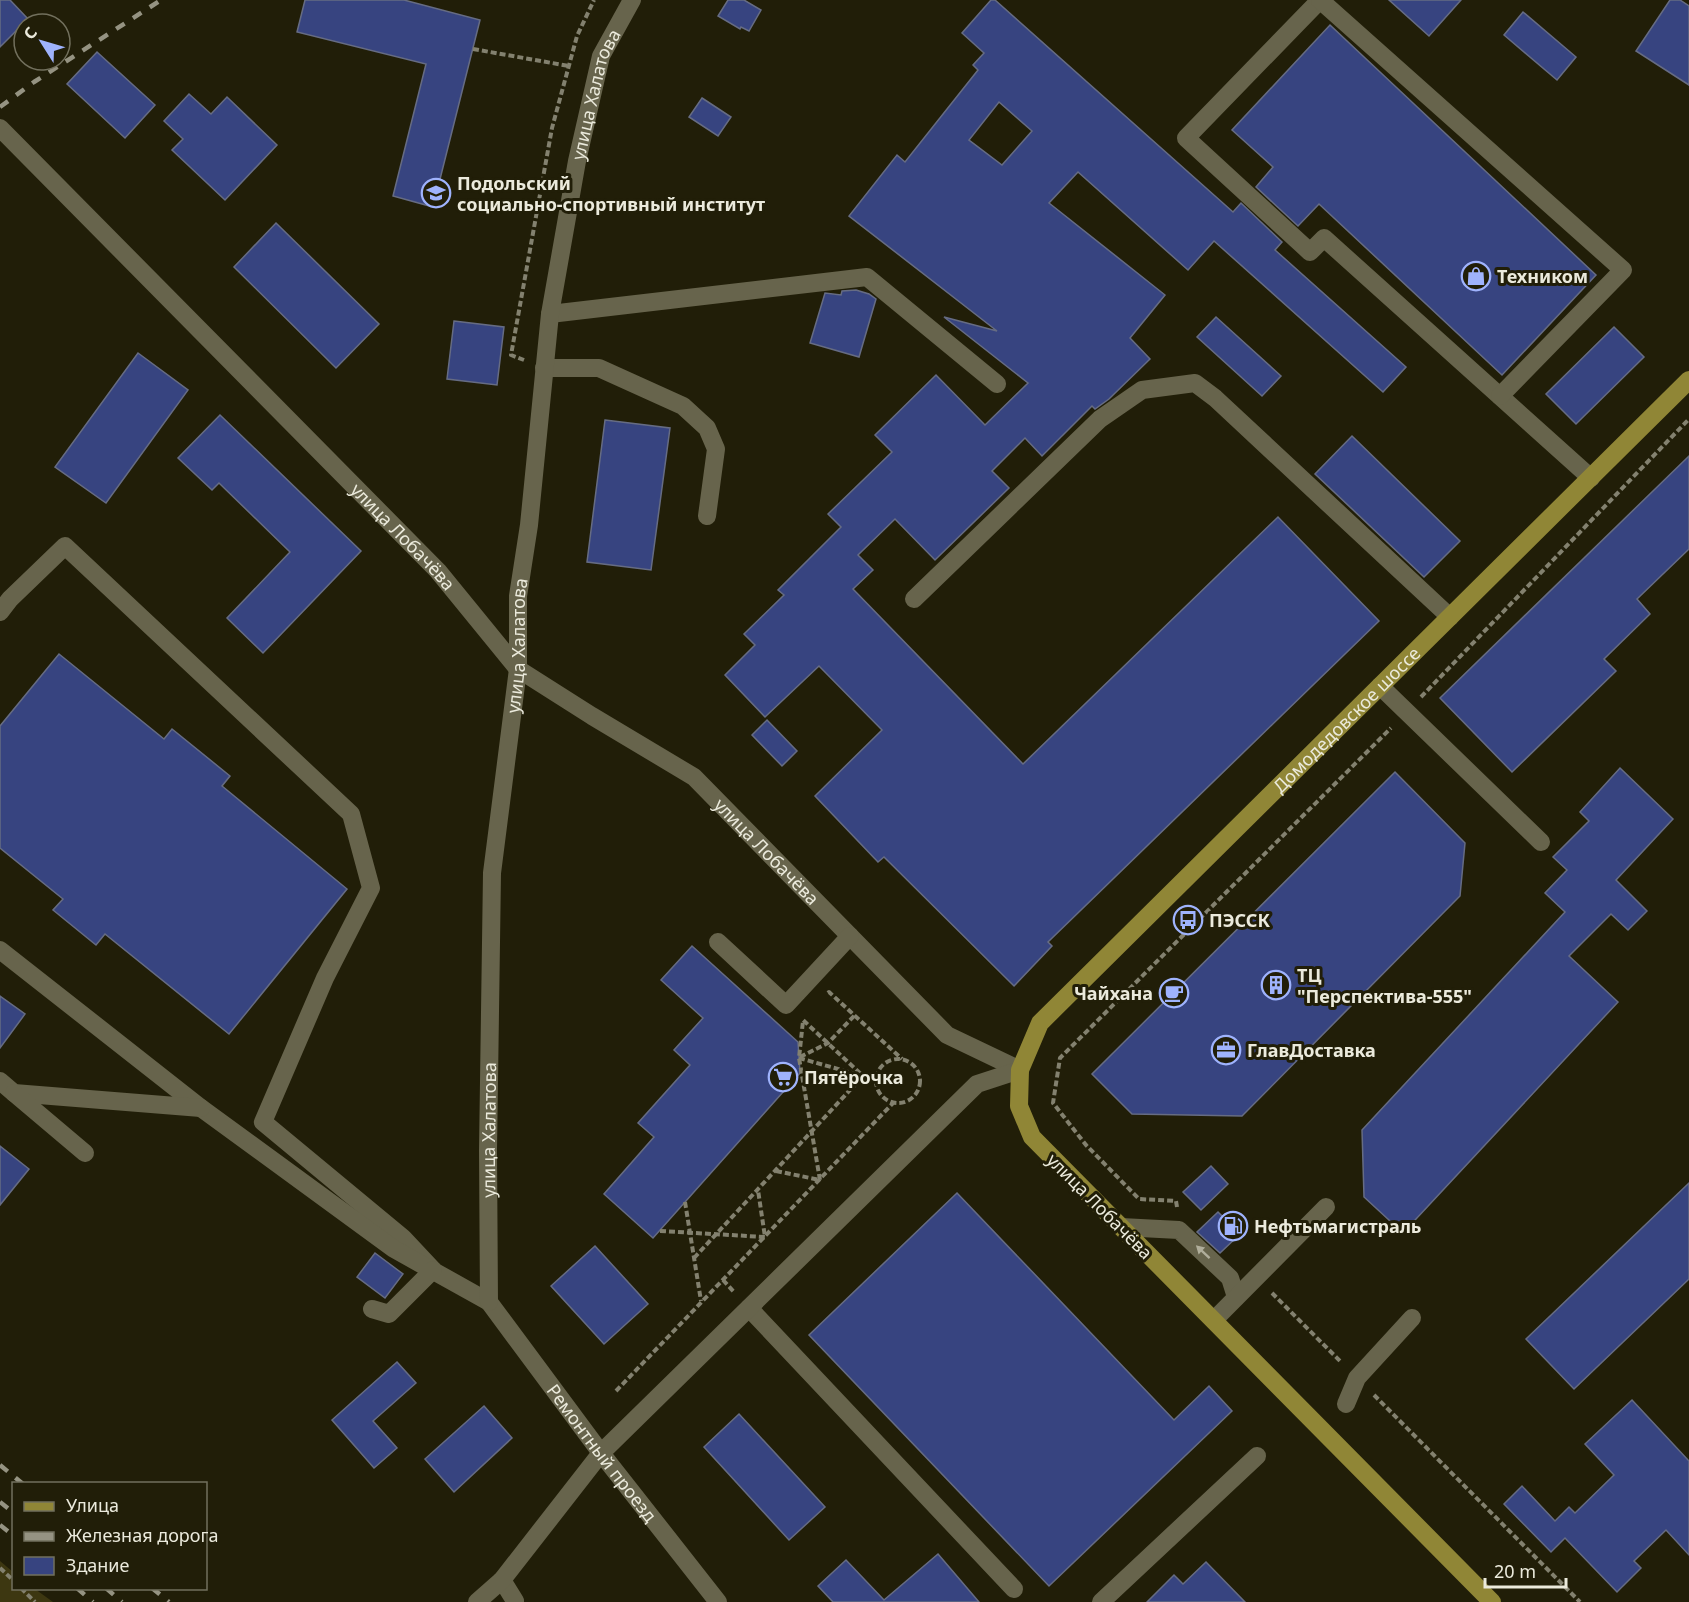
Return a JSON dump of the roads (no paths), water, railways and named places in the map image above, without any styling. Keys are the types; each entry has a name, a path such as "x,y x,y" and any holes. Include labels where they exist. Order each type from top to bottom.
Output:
{"main road":[{"name":"Домодедовское шоссе","path":"1020,1070 1040,1023 1689,380"},
{"name":"улица Лобачёва","path":"1020,1070 1019,1106 1032,1137 1492,1602"}],"street":[{"name":"улица Халатова","path":"489,1302 488,1151 492,873 518,669 518,596 529,525 550,314 577,161 602,56 632,0"},
{"path":"1500,396 1623,270 1320,0 1186,138 1310,252 1324,238 1591,478"},
{"name":"улица Лобачёва","path":"0,128 438,571 518,669 694,777 947,1035 1020,1070"},
{"path":"550,314 867,277 997,384"},
{"path":"544,368 599,368 683,406 707,428 716,449 707,516"},
{"path":"914,599 1100,418 1142,390 1195,383 1215,398 1450,617"},
{"path":"0,612 10,599 65,546 351,814 371,888 325,978 262,1122 403,1238 433,1270"},
{"path":"1380,686 1541,842"},
{"path":"718,942 786,1005 850,936"},
{"path":"0,950 201,1108 394,1249 489,1302"},
{"path":"477,1602 502,1580 601,1453 977,1084 1020,1070"},
{"path":"7,1087 201,1108"},
{"path":"7,1087 85,1153"},
{"path":"1214,1320 1326,1207"},
{"path":"1121,1227 1179,1230 1230,1278 1236,1298"},
{"path":"372,1309 388,1314 433,1270"},
{"name":"Ремонтный проезд","path":"489,1302 601,1453 718,1602"},
{"path":"749,1308 1014,1589"},
{"path":"1346,1404 1357,1378 1412,1318"},
{"path":"1101,1602 1257,1456"},
{"path":"502,1580 515,1601"}],"railway":[{"path":"0,107 34,82 161,0"},
{"path":"0,1465 21,1482"},
{"path":"0,1502 12,1511"},
{"path":"0,1525 12,1534"},
{"path":"79,1590 93,1602"},
{"path":"108,1590 122,1602"},
{"path":"154,1590 169,1602"}],"place":[{"name":"Подольский социально-спортивный институт","path":"436,193"},
{"name":"Техником","path":"1476,276"},
{"name":"ПЭССК","path":"1188,920"},
{"name":"ТЦ \"Перспектива-555\"","path":"1276,985"},
{"name":"Чайхана","path":"1174,993"},
{"name":"ГлавДоставка","path":"1226,1050"},
{"name":"Пятёрочка","path":"783,1077"},
{"name":"Нефтьмагистраль","path":"1233,1226"}]}
